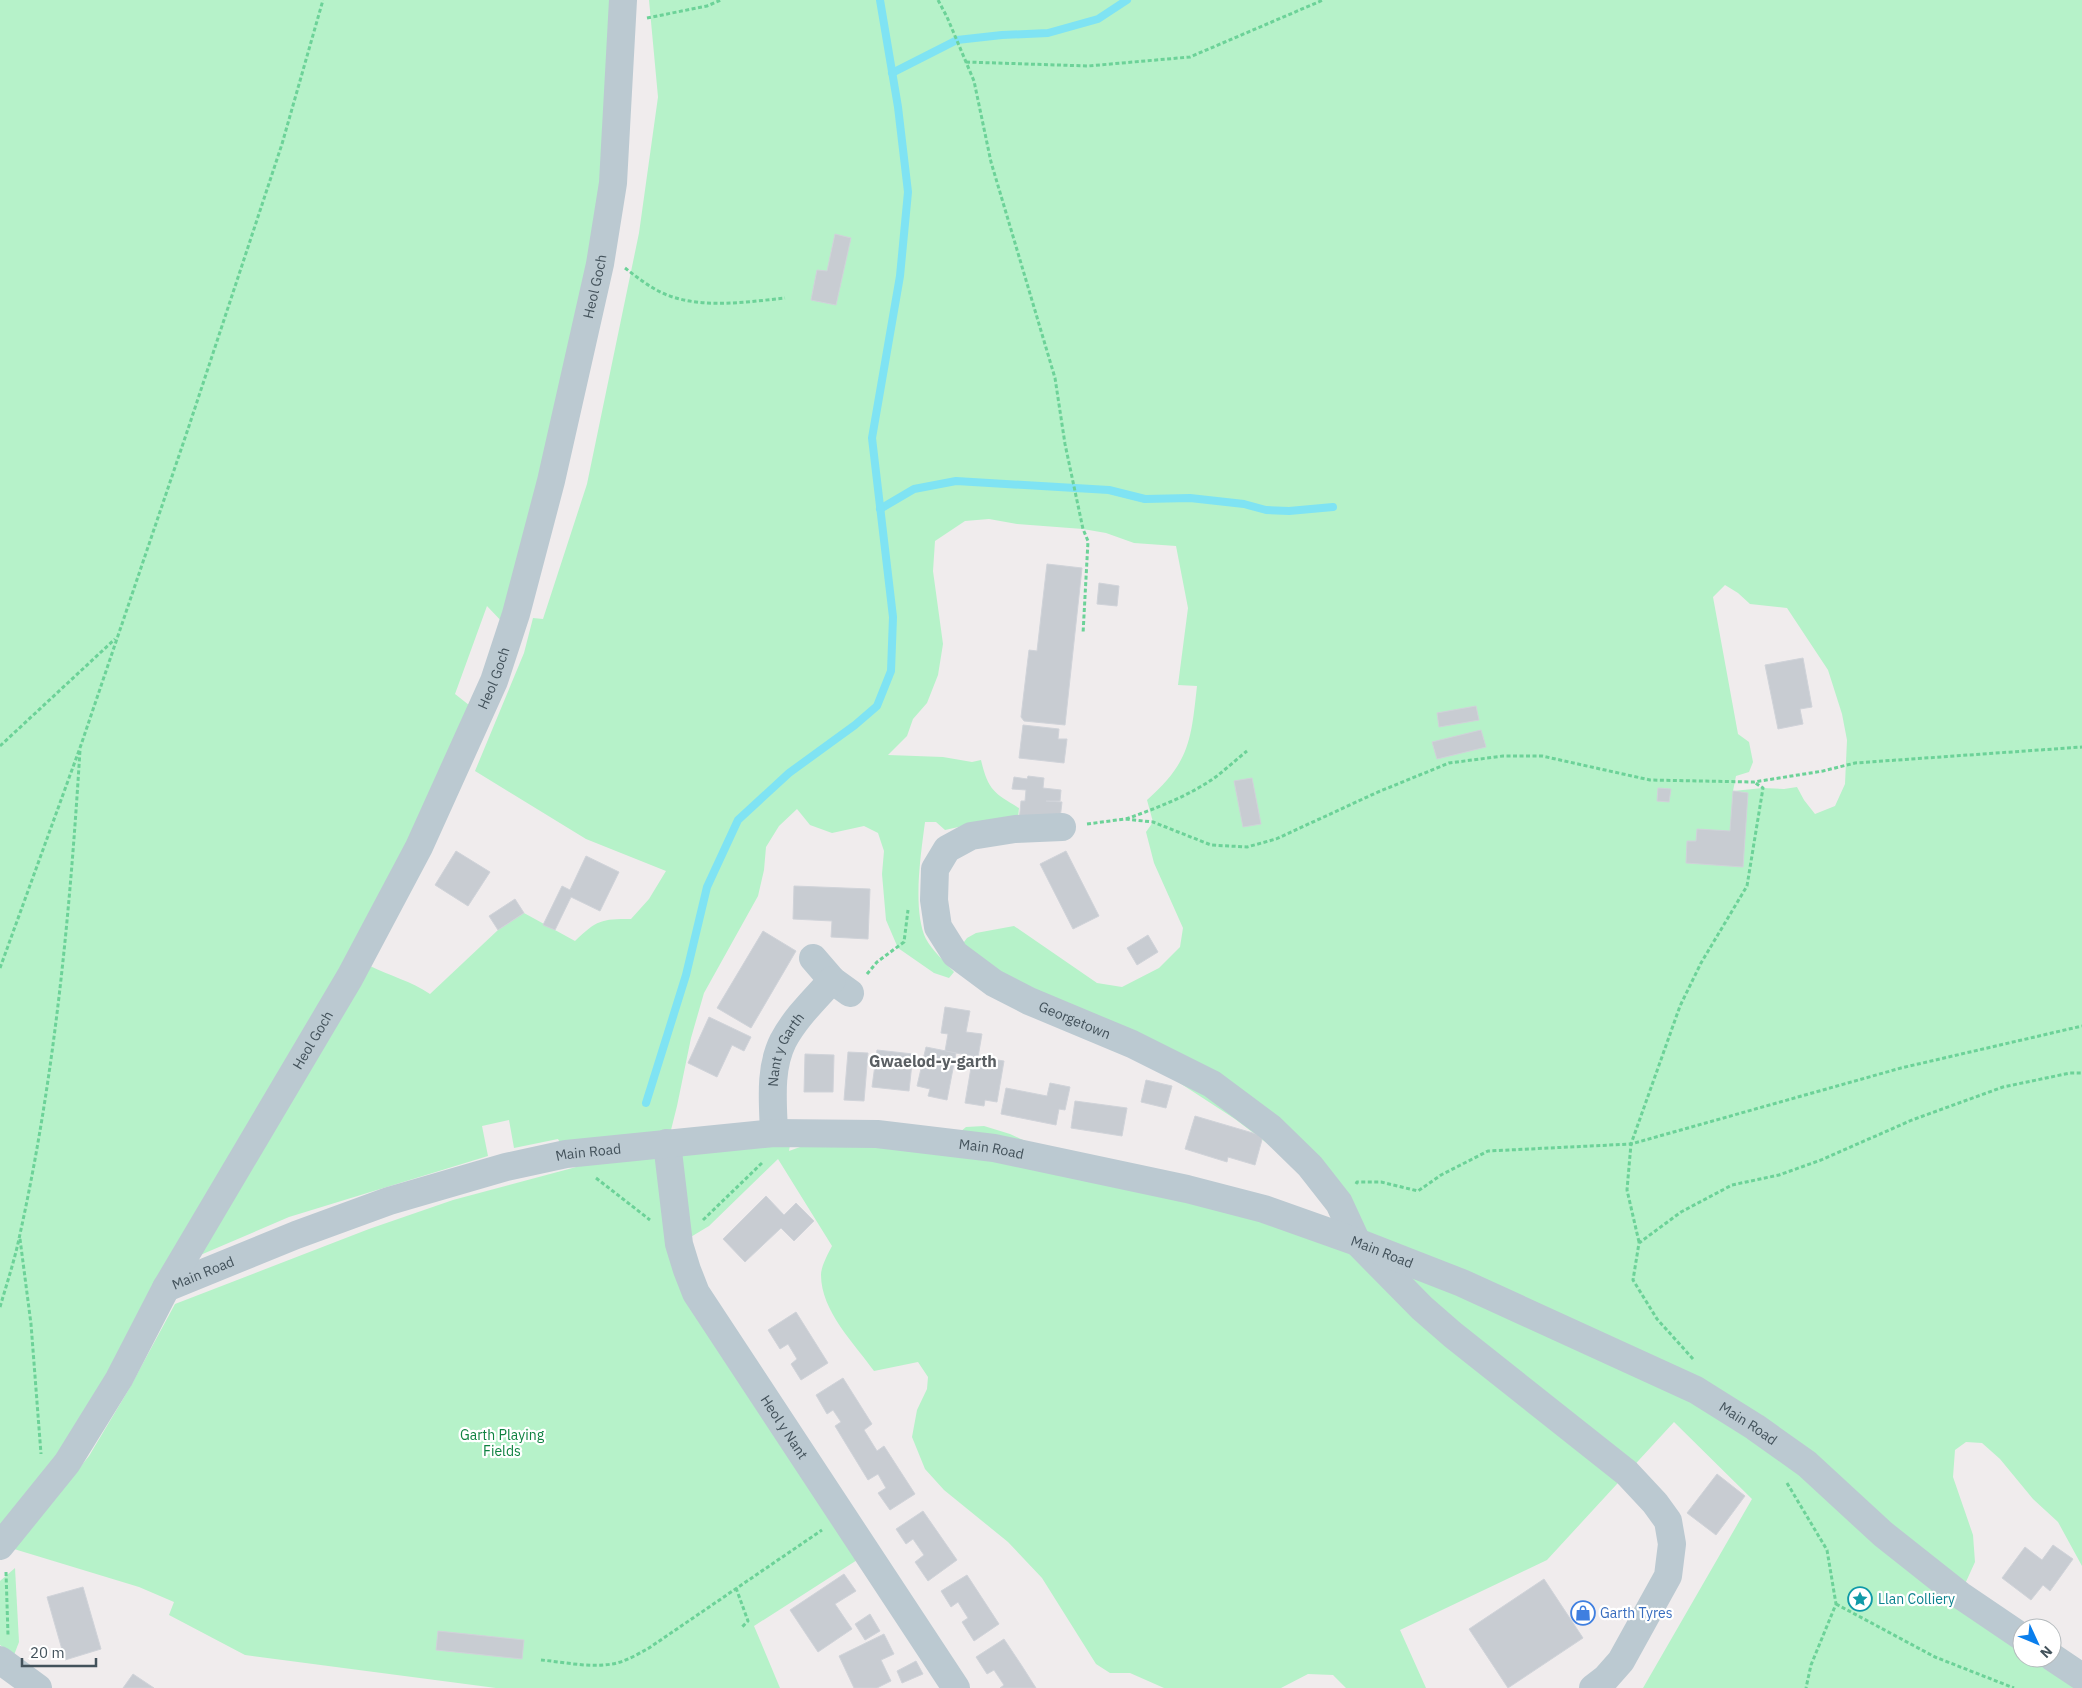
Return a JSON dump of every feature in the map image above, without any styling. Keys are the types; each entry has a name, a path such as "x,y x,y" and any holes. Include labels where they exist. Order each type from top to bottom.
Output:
{"street":[{"name":"Heol Goch","path":"166,1288 350,976 419,847 494,681 516,614 552,481 578,369 602,251 614,183 622,11"},
{"name":"Georgetown","path":"1062,827 1015,829 971,836 947,849 935,869 934,900 938,927 955,954 994,983 1029,1001 1132,1044 1212,1084 1271,1128 1310,1166 1339,1202 1357,1242"},
{"path":"813,958 841,987"},
{"name":"Nant y Garth","path":"774,1133 772,1096 775,1072 783,1041 798,1018 841,987"},
{"name":"Main Road","path":"2,1544 67,1463 119,1379 166,1288 296,1235 389,1201 506,1167 566,1154 774,1133 877,1134 994,1148 1082,1166 1254,1206 1357,1242 1462,1283 1696,1390 1755,1427 1806,1464 1891,1540 1960,1595 2012,1630"},
{"name":"Heol y Nant","path":"668,1143 679,1244 696,1293 956,1688"},
{"path":"1357,1242 1452,1336 1627,1474 1655,1503 1668,1522 1672,1544 1668,1576 1621,1661 1606,1678 1592,1688"},
{"path":"4,1663 38,1688"},
{"path":"2062,1664 2082,1678"}],"path":[{"path":"0,968 81,745 117,638 282,144 324,0"},
{"path":"622,11 707,6 721,0"},
{"path":"938,0 974,81 991,162 1055,378 1065,444 1083,529 1088,541 1083,634"},
{"path":"966,62 1088,66 1190,57 1323,0"},
{"path":"602,251 644,282 665,294 684,301 735,303 785,298"},
{"path":"0,746 117,638"},
{"path":"0,1307 20,1236 43,1116 61,987 72,876 81,745"},
{"path":"1125,819 1154,822 1211,845 1247,846 1276,839 1378,792 1449,763 1503,756 1542,756 1650,780 1754,782 1823,771 1856,763 2082,747"},
{"path":"1062,827 1125,819 1150,811 1216,776 1247,751"},
{"path":"1696,1362 1657,1319 1633,1280 1639,1243 1626,1190 1631,1144 1680,1006 1702,963 1747,886 1763,788 1754,782"},
{"path":"841,987 904,942 906,918 910,903"},
{"path":"1339,1202 1357,1182 1381,1182 1418,1191 1442,1175 1488,1151 1631,1144 1901,1068 2082,1026"},
{"path":"1639,1243 1681,1212 1732,1185 1778,1175 1812,1163 1912,1120 2003,1087 2070,1073 2082,1073"},
{"path":"20,1236 31,1324 43,1493"},
{"path":"1782,1475 1827,1550 1836,1604 1811,1665 1806,1688"},
{"path":"540,1660 599,1665 614,1664 649,1648 843,1516"},
{"path":"2,1544 4,1663"},
{"path":"736,1588 748,1621 742,1628"},
{"path":"1836,1604 1935,1657 2014,1688"}],"green space":[{"path":"0,0 616,0 609,165 506,626 487,606 455,694 474,709 432,810 93,1415 0,1538"},
{"name":"Garth Playing Fields","path":"649,0 2082,0 2082,1566 2058,1522 2033,1499 2000,1459 1982,1443 1966,1442 1955,1450 1953,1477 1973,1535 1975,1562 1960,1595 2012,1630 2012,1668 2062,1668 2082,1688 1643,1688 1752,1499 1674,1422 1547,1560 1400,1630 1426,1688 1346,1688 1333,1675 1308,1674 1281,1688 1164,1688 1130,1673 1110,1673 1096,1664 1042,1578 1008,1542 944,1490 925,1469 912,1437 917,1410 927,1389 928,1377 918,1362 874,1371 848,1338 832,1314 822,1288 821,1271 832,1246 778,1159 709,1226 679,1244 868,1553 754,1626 780,1688 496,1688 245,1655 169,1615 174,1602 139,1587 14,1549 89,1456 129,1389 175,1304 369,1229 453,1200 580,1166 566,1154 558,1139 514,1148 509,1120 482,1126 488,1156 289,1217 198,1256 370,966 430,994 498,930 524,913 575,941 600,922 613,919 631,919 649,899 666,871 586,839 475,771 524,653 533,618 543,619 587,484 639,233 658,97","holes":["989,519 1017,524 1083,529 1106,533 1134,543 1176,546 1188,608 1178,685 1197,686 1193,721 1186,749 1172,774 1147,800 1153,822 1146,832 1154,863 1183,928 1180,947 1159,968 1122,987 1097,983 1014,926 976,933 967,938 955,954 1169,1076 1235,1119 1296,1165 1356,1241 1073,1163 1010,1134 984,1126 966,1127 948,1142 873,1147 800,1147 789,1151 792,1133 668,1142 691,1038 704,993 758,896 764,870 766,847 779,826 797,809 810,825 832,833 864,826 878,833 884,851 882,874 886,920 898,948 934,973 949,978 954,972 935,952 926,939 919,913 919,881 925,822 936,822 945,830 981,822 1018,818 1019,808 993,790 986,778 981,760 972,762 943,757 888,755 907,736 913,719 927,703 938,675 943,644 933,571 935,541 965,521","1725,585 1750,604 1787,608 1828,670 1842,714 1847,740 1845,784 1835,806 1815,814 1797,787 1733,791 1736,776 1749,772 1753,762 1749,742 1738,734 1713,597"]},
{"path":"15,1568 19,1642 14,1655 0,1645 0,1581"}],"building":[{"path":"835,234 851,238 836,305 811,300 817,270 827,271"},
{"path":"1047,564 1082,568 1065,725 1024,721 1021,717 1029,650 1037,651"},
{"path":"1099,583 1119,586 1117,606 1097,604"},
{"path":"1803,658 1812,707 1800,709 1803,724 1778,729 1765,665"},
{"path":"1476,706 1479,720 1439,727 1437,713"},
{"path":"1023,725 1059,729 1058,739 1067,739 1064,763 1019,758"},
{"path":"1481,730 1486,747 1437,759 1432,742"},
{"path":"1028,776 1044,778 1043,788 1061,790 1060,801 1046,801 1062,802 1060,819 1019,822 1021,801 1025,801 1026,790 1012,789 1014,777 1027,779"},
{"path":"1252,778 1261,824 1243,827 1234,781"},
{"path":"1658,788 1671,789 1669,802 1657,801"},
{"path":"1733,791 1748,793 1743,867 1686,863 1687,841 1696,841 1697,829 1730,831"},
{"path":"456,851 490,872 468,906 435,885"},
{"path":"1066,851 1099,916 1073,929 1040,864"},
{"path":"586,856 619,872 600,911 571,897 555,930 543,925 562,886 570,890"},
{"path":"794,886 870,889 868,939 831,937 832,921 793,919"},
{"path":"515,899 524,913 498,930 489,916"},
{"path":"763,931 796,951 751,1028 717,1008"},
{"path":"1148,935 1158,952 1137,965 1127,948"},
{"path":"945,1007 970,1011 966,1032 982,1034 978,1057 945,1051 948,1034 941,1033"},
{"path":"709,1017 751,1037 744,1051 732,1045 717,1077 688,1063"},
{"path":"926,1047 956,1053 947,1100 928,1096 930,1089 917,1086"},
{"path":"877,1050 913,1054 909,1091 872,1087"},
{"path":"848,1052 868,1053 864,1101 844,1100"},
{"path":"805,1054 834,1055 833,1092 804,1092"},
{"path":"973,1056 1004,1061 997,1102 985,1100 984,1106 965,1103"},
{"path":"1146,1080 1172,1086 1166,1108 1141,1102"},
{"path":"1050,1083 1070,1087 1065,1110 1059,1109 1056,1125 1001,1114 1006,1088 1047,1096"},
{"path":"1075,1101 1127,1108 1122,1136 1071,1128"},
{"path":"1195,1116 1263,1136 1255,1165 1228,1157 1227,1162 1185,1149"},
{"path":"766,1196 784,1215 796,1203 814,1221 794,1241 781,1228 745,1262 723,1239"},
{"path":"796,1312 828,1363 801,1380 791,1364 797,1359 788,1344 780,1349 768,1330"},
{"path":"843,1378 872,1424 864,1430 877,1451 884,1446 915,1494 890,1510 878,1493 886,1488 878,1474 868,1480 835,1426 841,1422 833,1410 827,1414 816,1395"},
{"path":"1717,1474 1745,1496 1716,1535 1687,1513"},
{"path":"923,1511 957,1560 928,1581 915,1562 924,1555 913,1539 906,1544 896,1529"},
{"path":"2053,1545 2073,1559 2050,1591 2043,1585 2031,1600 2002,1578 2025,1547 2042,1560"},
{"path":"844,1574 856,1591 835,1604 852,1629 818,1652 790,1610"},
{"path":"967,1575 999,1624 974,1641 962,1622 968,1618 958,1602 951,1607 941,1591"},
{"path":"1544,1579 1583,1638 1508,1688 1469,1629"},
{"path":"83,1587 101,1649 65,1660 47,1597"},
{"path":"870,1614 880,1631 865,1640 855,1624"},
{"path":"438,1631 524,1640 522,1659 436,1650"},
{"path":"884,1634 894,1654 881,1660 891,1681 877,1688 854,1688 839,1656"},
{"path":"1004,1639 1036,1688 1000,1688 1004,1685 994,1670 987,1674 976,1657"},
{"path":"916,1661 923,1674 902,1683 897,1671"},
{"path":"133,1674 154,1688 123,1688"}],"waterway":[{"path":"646,1103 686,975 707,887 738,820 789,773 855,725 877,706 891,671 893,617 872,438 900,276 908,192 898,107 880,0"},
{"path":"892,73 957,40 1002,35 1048,33 1098,19 1127,0"},
{"path":"880,509 914,489 956,481 1109,490 1145,499 1190,498 1244,504 1266,510 1289,511 1333,507"}],"place":[{"name":"Llan Colliery","path":"1860,1599"},
{"name":"Garth Tyres","path":"1583,1613"}],"district":[{"name":"Gwaelod-y-garth","path":"933,1061"}]}
